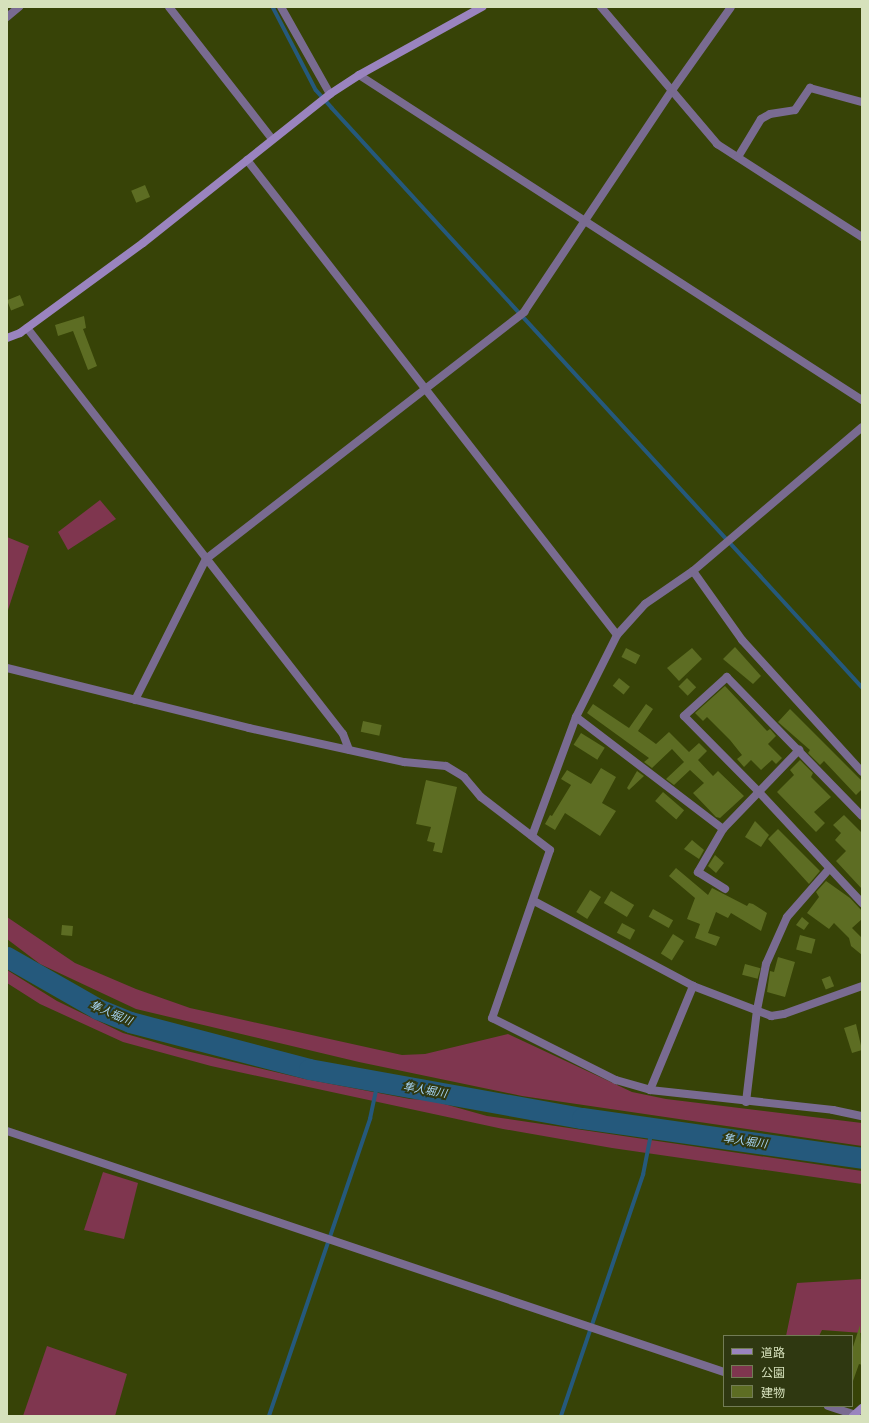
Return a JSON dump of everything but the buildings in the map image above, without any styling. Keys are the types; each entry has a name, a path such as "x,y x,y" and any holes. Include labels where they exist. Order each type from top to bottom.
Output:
{"street":[{"path":"7,17 19,7"},
{"path":"169,7 272,139"},
{"path":"282,7 330,94"},
{"path":"7,338 27,328 143,243 330,94 359,74 482,7"},
{"path":"601,7 673,89 717,144 862,237"},
{"path":"135,700 206,559 524,312 673,89 731,7"},
{"path":"359,74 862,400"},
{"path":"738,157 761,119 770,114 795,110 810,88 862,102"},
{"path":"246,160 617,635"},
{"path":"27,328 343,734 349,750"},
{"path":"532,836 576,717 617,635 644,604 693,571 862,427"},
{"path":"693,571 742,640 862,772"},
{"path":"7,668 135,700 349,750 404,762 446,766 464,777 481,797 550,850 534,901 492,1018 616,1080 650,1090 746,1102 833,1110 862,1116"},
{"path":"862,816 727,677 684,716 758,791 862,903"},
{"path":"576,717 722,829"},
{"path":"725,889 698,872 722,829 799,750"},
{"path":"746,1102 757,1010 766,964 787,917 829,869"},
{"path":"534,901 693,986 771,1016 784,1014 862,986"},
{"path":"650,1090 693,986"},
{"path":"7,1131 723,1372"},
{"path":"833,1407 858,1412"}],"green space":[{"path":"100,500 116,519 68,550 58,532"},
{"path":"7,537 29,546 7,613"},
{"path":"7,917 75,963 136,989 190,1008 402,1055 425,1054 508,1034 632,1092 666,1099 862,1123 862,1146 522,1096 359,1062 136,1009 40,964 7,939"},
{"path":"7,970 57,1001 123,1033 178,1049 305,1079 410,1099 430,1100 487,1116 862,1171 862,1184 612,1148 503,1129 211,1066 123,1042 40,1004 7,983"},
{"path":"103,1172 138,1183 124,1239 84,1230"},
{"path":"862,1279 862,1333 822,1330 820,1335 786,1335 797,1283"},
{"path":"47,1346 127,1374 115,1416 23,1416"}],"waterway":[{"path":"273,7 316,90 862,687"},
{"name":"隼人堀川","path":"7,957 98,1009 130,1022 309,1069 582,1118 862,1158"},
{"path":"269,1416 370,1119 378,1082"},
{"path":"561,1416 643,1175 652,1129"}]}
